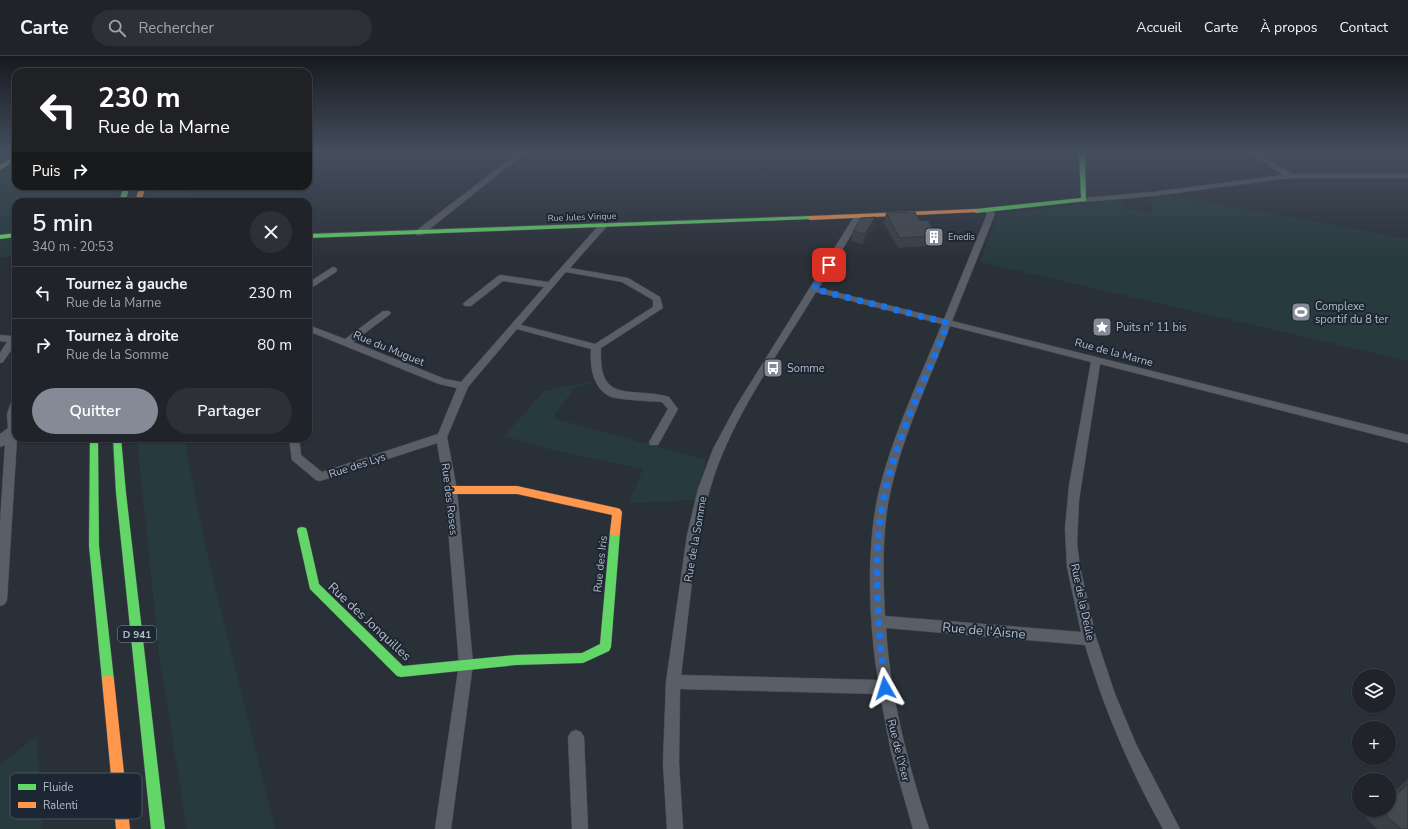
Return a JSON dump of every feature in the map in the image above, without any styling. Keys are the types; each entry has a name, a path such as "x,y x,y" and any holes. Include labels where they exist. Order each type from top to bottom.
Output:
{"main road":[{"path":"1084,189 1084,200"},
{"name":"Rue Jules Virique","path":"312,236 988,211 1084,200"},
{"path":"0,237 12,236"},
{"name":"D 941","path":"94,442 94,546 117,773"},
{"name":"D 941","path":"117,442 121,493 158,829"},
{"name":"Rue des Iris","path":"451,490 517,490 618,512 610,577 605,647 583,658 516,660 466,664"},
{"name":"Rue des Jonquilles","path":"302,531 314,586 401,672 466,664"},
{"name":"D 941","path":"122,819 123,829"}],"street":[{"path":"419,233 476,189"},
{"path":"1084,200 1190,189"},
{"name":"Rue de l'Yser","path":"921,829 899,751 885,688 878,621 878,563 882,512 888,480 897,448 991,214 988,211"},
{"name":"Rue de la Somme","path":"675,829 671,763 672,682 693,535 704,489 719,449 740,408 858,217"},
{"path":"442,437 463,386 604,225"},
{"path":"515,326 596,347 658,308 657,299 625,280 564,269"},
{"path":"312,284 333,270"},
{"path":"468,304 501,278 551,284"},
{"name":"Rue de la Marne","path":"814,289 1408,439"},
{"path":"346,343 386,312"},
{"name":"Rue du Muguet","path":"312,330 444,382 463,386"},
{"path":"0,338 8,338 12,342 0,360"},
{"path":"596,347 594,364 602,385 612,393 664,399 673,409 654,442"},
{"name":"Rue de la Deûle","path":"1096,360 1072,511 1071,544 1078,589 1089,639 1101,674 1130,746 1153,797 1172,829"},
{"path":"0,444 4,435 12,428"},
{"name":"Rue des Lys","path":"294,442 296,457 320,477 442,437"},
{"name":"Rue des Roses","path":"442,437 451,490 466,664 443,829"},
{"path":"0,600 10,450 12,440"},
{"name":"Rue de l'Aisne","path":"878,621 1089,639"},
{"path":"672,682 861,686 885,688"},
{"path":"576,737 580,829"}],"green space":[{"path":"0,189 114,190 111,198 12,198 12,256 0,258"},
{"path":"154,190 190,190 190,198 152,198"},
{"name":"Complexe sportif du 8 ter","path":"1172,196 1408,239 1408,361 980,262 998,214 1121,200 1126,209 1152,213 1151,199"},
{"path":"591,381 592,384 575,387 553,418 706,460 695,500 629,503 643,469 552,450 504,436 544,391"},
{"path":"137,442 185,442 207,553 275,829 187,829 159,655"},
{"path":"37,736 39,773 10,773 10,819 41,819 42,829 0,829 0,764"}],"building":[{"path":"915,212 919,220 928,221 935,232 930,232 932,236 900,238 886,213"},
{"path":"875,217 865,234 853,231 861,218"},
{"path":"1408,784 1408,829 1401,829 1388,817 1396,817 1396,795"}],"traffic: fast":[{"path":"976,211 1084,200 1084,189"},
{"path":"123,198 126,190"},
{"path":"312,236 810,218"},
{"path":"0,237 12,236"},
{"path":"94,442 94,546 108,680"},
{"path":"117,442 121,493 158,829"},
{"path":"302,531 314,586 401,672 516,660 583,658 605,647 615,532"}],"traffic: slow":[{"path":"139,198 142,190"},
{"path":"810,218 976,211"},
{"path":"451,490 517,490 617,512 615,532"},
{"path":"108,680 117,773"},
{"path":"122,819 123,829"}],"place":[{"name":"Enedis","path":"934,237"},
{"name":"Complexe sportif du 8 ter","path":"1301,312"},
{"name":"Puits n° 11 bis","path":"1102,327"},
{"name":"Somme","path":"773,368"}],"route":[{"path":"829,265 814,289 948,323 897,448 888,480 882,512 878,563 878,621 885,688"}]}
